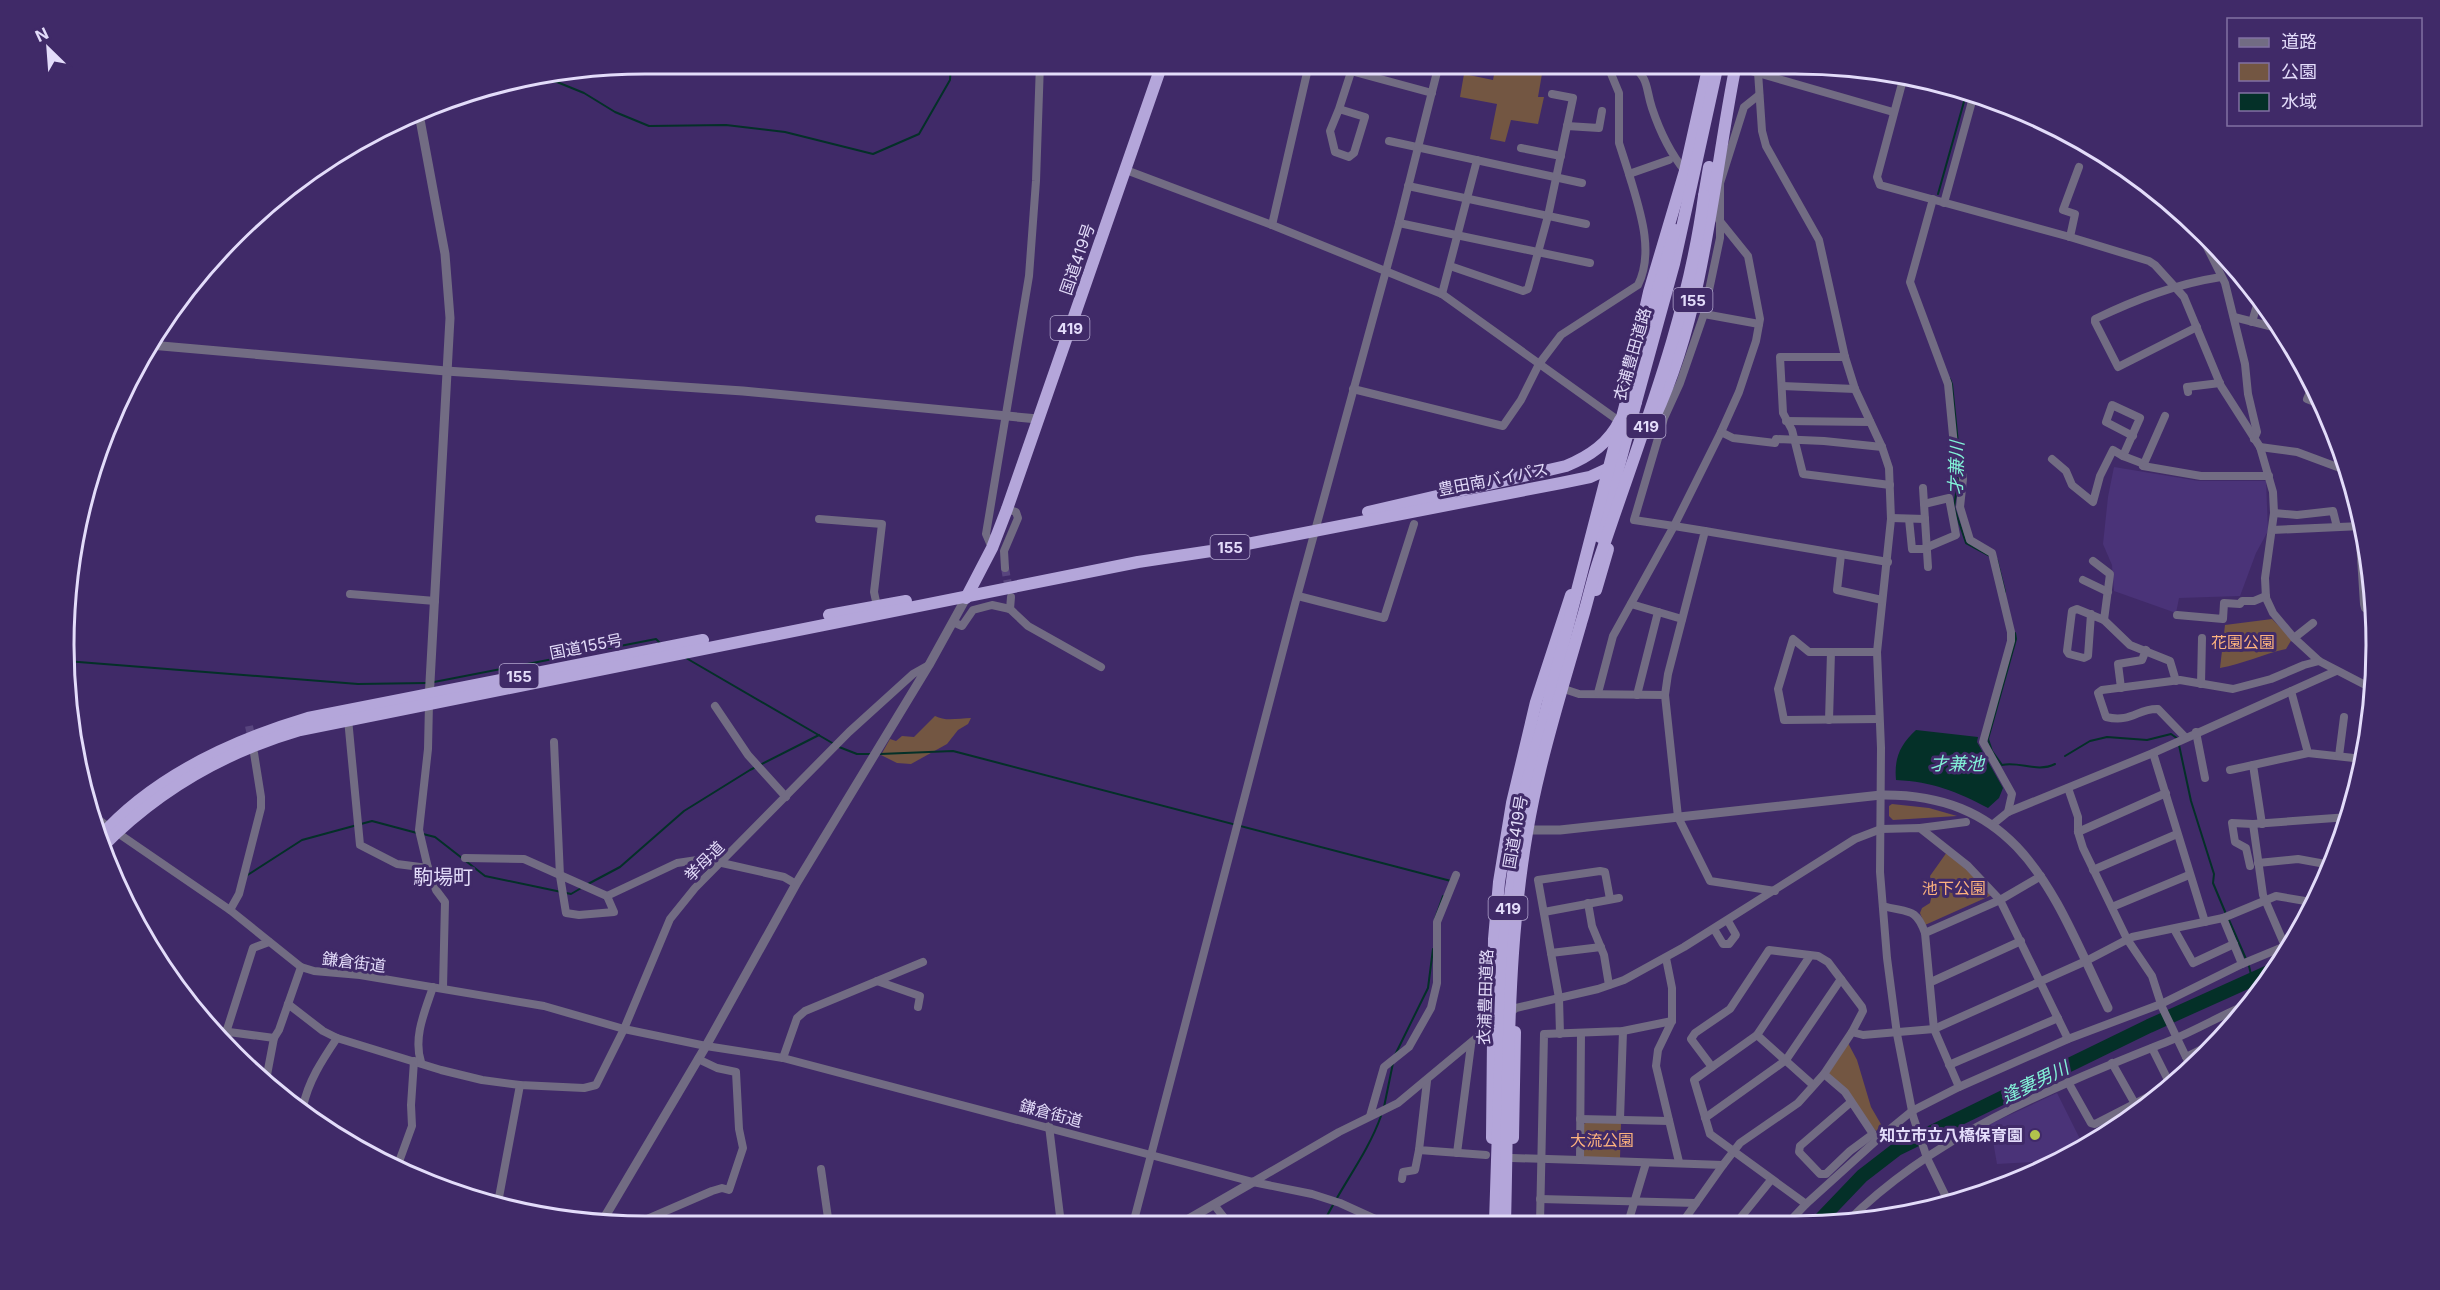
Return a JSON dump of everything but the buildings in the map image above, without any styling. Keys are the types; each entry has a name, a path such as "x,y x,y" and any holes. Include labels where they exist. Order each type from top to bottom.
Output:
{"highway":[{"name":"国道419号","path":"968,593 992,548 1007,509 1159,74"},
{"name":"豊田南バイパス","path":"1316,527 1555,470 1583,458 1600,446 1619,421 1649,292 1685,171 1708,74"},
{"name":"衣浦豊田道路","path":"1575,600 1653,327 1714,74"},
{"name":"衣浦豊田道路","path":"1572,652 1617,472 1674,264 1714,74"},
{"name":"衣浦豊田道路","path":"1506,1216 1513,954 1523,865 1538,778 1595,573 1665,368 1695,254 1715,140 1736,74"},
{"name":"豊田南バイパス","path":"968,593 1574,480 1597,474 1621,462 1639,444 1652,424 1684,337 1705,253 1737,74"},
{"name":"衣浦豊田道路","path":"1496,1216 1504,941 1528,776 1628,394 1675,230 1691,162 1700,108"},
{"name":"国道419号","path":"1496,1216 1492,1155 1492,1025 1494,939 1499,887 1512,803 1541,684 1583,563 1600,494 1596,461 1600,446"},
{"name":"国道419号","path":"1507,1216 1512,1158 1517,942 1524,830 1564,689 1614,531 1616,516 1609,485 1612,473 1621,462"},
{"path":"1574,480 1590,481 1598,488 1600,494"},
{"name":"国道155号","path":"106,834 162,794 198,772 270,738 429,698 877,606 968,593"},
{"name":"国道155号","path":"107,838 147,795 176,775 240,740 308,718 429,698 968,593"},
{"name":"419","path":"1499,887 1512,866 1524,830 1527,775 1525,747"}],"street":[{"path":"992,548 986,534 1029,276 1039,74"},
{"path":"1272,225 1308,74"},
{"path":"1339,109 1365,117 1354,153 1349,157 1335,152 1330,131 1350,74"},
{"path":"1359,74 1432,93"},
{"path":"1136,1216 1437,74"},
{"path":"1353,389 1503,426 1521,400 1539,364 1561,335 1638,285 1643,276 1645,260 1643,220 1619,143 1619,93 1611,74"},
{"path":"1642,74 1652,108 1676,160 1685,171"},
{"path":"1758,74 1762,131 1766,146 1820,240 1845,357 1889,468 1891,518 1877,652 1881,795 1880,873 1887,958 1913,1114 1926,1154 1946,1196"},
{"path":"1765,74 1893,112"},
{"path":"1902,83 1877,181 1880,185 2149,261 2184,297 2220,383 2260,447 2269,476 2273,492 2274,513 2265,578 2266,596 2273,613 2294,638 2319,661 2365,685"},
{"path":"1450,266 1523,291 1528,289 1548,216 1573,98 1552,94"},
{"path":"1759,94 1744,107 1720,183 1720,238 1704,314 1680,383 1664,418 1634,519 1888,562"},
{"path":"1944,203 1972,102"},
{"path":"1567,126 1599,128 1602,111"},
{"path":"420,120 447,267 450,318 428,748 419,830 428,868 436,890 445,902 443,988"},
{"path":"1389,141 1582,183"},
{"path":"1521,148 1561,156"},
{"path":"1442,294 1476,160"},
{"path":"1629,174 1669,160"},
{"path":"2070,237 2075,214 2063,210 2079,167"},
{"path":"1126,170 1272,225 1442,294 1619,421"},
{"path":"1408,186 1587,224"},
{"path":"1909,519 1912,549 1927,548 1956,535 1955,500 1963,480 1957,457 1948,384 1910,282 1933,200"},
{"path":"1598,693 1613,636 1674,526 1721,432 1739,392 1756,341 1760,319 1748,256 1719,220"},
{"path":"1399,223 1590,263"},
{"path":"2208,251 2225,283 2234,317 2257,432 2254,439"},
{"path":"2197,327 2118,367 2095,319 2173,286 2221,277"},
{"path":"2252,321 2256,308"},
{"path":"1704,314 1759,324"},
{"path":"2234,317 2269,326"},
{"path":"158,346 446,371 743,391 1038,419"},
{"path":"1845,357 1780,357 1783,412 1792,430 1803,474 1890,485"},
{"path":"2188,392 2187,387 2220,383"},
{"path":"1782,386 1856,389"},
{"path":"2123,456 2133,436 2139,416 2112,405 2106,422 2133,436"},
{"path":"2144,464 2165,416"},
{"path":"1786,421 1870,422"},
{"path":"1721,432 1733,438 1775,443 1776,439 1882,447"},
{"path":"2260,447 2297,452 2338,467"},
{"path":"2052,459 2066,471 2072,485 2093,502 2100,476 2113,450 2149,468 2201,476 2269,476"},
{"path":"1923,488 1928,567"},
{"path":"1924,504 1949,498 1955,500 1960,507 1970,540 1993,558 2011,637 1983,742 2012,794 2008,812"},
{"path":"1005,568 1004,551 1018,518 1016,512 1007,509"},
{"path":"2274,513 2297,515 2333,511 2337,527"},
{"path":"1891,518 1925,519"},
{"path":"819,519 882,524 874,592 877,606"},
{"path":"1298,596 1384,618 1414,524"},
{"path":"2272,530 2354,527"},
{"path":"1705,531 1665,695 1677,817 1710,881 1775,891"},
{"path":"1841,555 1837,590 1882,600"},
{"path":"2093,561 2110,574 2104,620"},
{"path":"2362,568 2365,608"},
{"path":"2082,580 2108,592"},
{"path":"610,1215 796,885 879,751 968,593"},
{"path":"351,594 435,601"},
{"path":"2177,615 2223,620 2224,603 2240,604 2242,601 2254,601 2266,596"},
{"path":"1010,609 1011,597"},
{"path":"1631,604 1682,619"},
{"path":"953,622 962,626 969,614 978,608 992,605 1010,609 1028,626 1101,667"},
{"path":"2091,614 2088,656 2084,658 2069,654 2067,651 2072,611 2077,609 2091,614 2104,620 2130,645 2170,661 2176,681"},
{"path":"1637,695 1659,612"},
{"path":"2294,638 2313,623"},
{"path":"2202,638 2202,684"},
{"path":"1877,652 1809,652 1793,639 1778,689 1784,720 1879,719"},
{"path":"2121,688 2118,664 2142,660 2146,650"},
{"path":"1829,720 1831,652"},
{"path":"2180,739 2158,709 2128,719 2106,717 2098,693 2102,690 2176,681 2223,688 2246,687 2304,664 2319,661"},
{"name":"挙母道","path":"520,1085 584,1088 596,1085 624,1029 670,919 695,888 846,735 913,674 929,665"},
{"path":"1992,825 2008,812 2153,753 2336,671"},
{"path":"1564,689 1578,694 1665,695"},
{"path":"2291,691 2308,753"},
{"path":"715,706 748,755 786,797"},
{"path":"2339,756 2344,717"},
{"path":"348,719 360,845 397,864 428,868"},
{"path":"2196,732 2205,778"},
{"path":"465,858 524,859 560,876 607,896 614,912 579,915 566,913 560,876 554,742"},
{"path":"230,910 239,894 261,808 254,753"},
{"path":"2153,753 2205,922"},
{"path":"2230,770 2308,753 2355,758"},
{"path":"2253,765 2262,824"},
{"path":"2068,788 2078,817 2078,832 2093,870 2127,939 2152,976 2162,1006 2188,1060"},
{"path":"2078,832 2166,793"},
{"path":"1524,830 1677,817 1881,795 1910,794 1932,798 1979,816 2016,844 2041,876 2108,1008"},
{"path":"2284,941 2265,901 2246,848 2235,842 2232,823 2262,824 2339,818"},
{"path":"1198,1216 1252,1182 1370,1116 1398,1103 1471,1045 1492,1025 1516,1008 1624,980 1728,921 1855,838 1881,829 1920,828 1966,822"},
{"name":"鎌倉街道","path":"102,824 230,910 301,967 314,971 360,975 544,1005 624,1029 706,1046 783,1058 1049,1126 1252,1182 1311,1194 1340,1203 1369,1216"},
{"path":"2253,824 2254,865"},
{"path":"1920,828 1968,866 2000,900 2068,1039"},
{"path":"2093,870 2177,834"},
{"path":"607,896 677,863 704,859 784,877 796,885"},
{"path":"2254,865 2298,860 2323,864"},
{"path":"1544,912 1615,898 1605,872 1538,880 1559,998 1560,1034"},
{"path":"1370,1116 1384,1067 1409,1047 1431,1008 1437,983 1437,922 1456,875"},
{"path":"2112,907 2189,875"},
{"path":"1925,933 2000,900 2041,876"},
{"path":"1852,1032 1863,1035 1898,1034 1934,1029 2086,962 2127,939 2223,918 2276,896 2306,901"},
{"path":"1588,903 1592,926 1601,947 1609,985"},
{"path":"1883,906 1916,914 1920,918 1925,933 1934,1029 1959,1087"},
{"path":"2223,918 2242,964"},
{"path":"1714,929 1723,944 1729,944 1736,935 1728,921"},
{"path":"2174,929 2193,963 2234,944"},
{"path":"1931,982 2021,941"},
{"path":"228,1032 231,1013 253,948 269,942"},
{"path":"1551,953 1601,947"},
{"path":"1795,1216 1879,1138 1913,1114 1959,1087 2068,1039 2162,1006 2242,964 2279,949"},
{"path":"1686,1216 1740,1143 1798,1103 1824,1074 1863,1011 1828,962 1818,956 1769,950 1730,1009 1695,1033 1691,1039 1712,1067"},
{"path":"1806,1204 1710,1134 1694,1080 1757,1035 1810,956"},
{"path":"1666,958 1672,988 1672,1021 1658,1050 1656,1066 1680,1162"},
{"path":"783,1058 797,1018 805,1011 923,962"},
{"path":"267,1074 274,1038 301,967"},
{"path":"1705,1118 1786,1060 1841,979"},
{"path":"877,981 920,996 918,1007"},
{"path":"399,1161 412,1126 411,1105 419,1055 420,1025 434,987"},
{"path":"288,1004 322,1031 337,1038 418,1061 441,1070 482,1080 520,1085 499,1198"},
{"path":"1856,1213 1874,1194 1926,1154 1968,1130 2068,1082 2234,1011"},
{"path":"1949,1065 2058,1018"},
{"path":"1540,1216 1544,1034 1623,1031 1672,1021"},
{"path":"224,1031 274,1038"},
{"path":"1620,1119 1623,1031"},
{"path":"1580,1160 1581,1033"},
{"path":"1757,1035 1813,1085"},
{"path":"304,1103 307,1091 322,1060 337,1038"},
{"path":"1457,1153 1471,1045"},
{"path":"2152,1047 2167,1079"},
{"path":"2186,1057 2196,1052"},
{"path":"654,1216 712,1191 722,1188 729,1190 743,1148 739,1129 736,1072 717,1068 698,1059"},
{"path":"2112,1063 2134,1102"},
{"path":"1824,1074 1845,1092 1874,1134 1850,1151 1826,1174 1820,1174 1799,1152 1800,1146 1851,1102"},
{"path":"1402,1179 1403,1172 1415,1170 1427,1081"},
{"path":"2068,1082 2092,1124 2145,1097"},
{"path":"1580,1119 1669,1121"},
{"path":"1049,1126 1060,1216"},
{"path":"1419,1150 1486,1155"},
{"path":"1512,1158 1723,1165"},
{"path":"1630,1216 1646,1163"},
{"path":"821,1169 827,1216"},
{"path":"1742,1216 1771,1180"},
{"path":"1540,1199 1696,1203"},
{"path":"1215,1206 1223,1216"}],"shaded area":[{"path":"2114,467 2199,481 2266,481 2268,531 2256,553 2240,596 2179,598 2176,613 2114,591 2112,565 2103,544"},
{"name":"知立市立八橋保育園","path":"2057,1093 2081,1140 2048,1158 2033,1162 1997,1164 1990,1124"}],"green space":[{"path":"1464,74 1493,80 1494,74 1542,74 1538,97 1544,97 1538,124 1511,120 1505,142 1490,139 1497,104 1460,97"},
{"name":"花園公園","path":"2272,619 2292,639 2286,649 2220,668 2225,625"},
{"path":"935,716 948,719 971,718 968,724 958,730 947,744 911,764 897,763 881,755 890,739 896,741 902,736 914,737"},
{"path":"1892,804 1929,808 1957,816 1893,820 1889,816 1889,806"},
{"name":"池下公園","path":"1947,852 1992,895 1925,925 1920,913 1922,908 1930,903 1933,890 1930,876"},
{"path":"1848,1043 1857,1060 1871,1107 1882,1126 1876,1131 1829,1075 1829,1071"},
{"name":"大流公園","path":"1587,1122 1621,1123 1620,1158 1584,1157 1584,1124"}],"water":[{"name":"才兼池","path":"1916,730 1978,737 1977,742 2003,788 1999,798 1988,808 1944,788 1896,780 1899,752"}],"waterway":[{"path":"546,82 557,82 584,93 615,112 649,126 726,125 785,132 873,154 919,134 950,80 950,74"},
{"name":"才兼川","path":"1938,194 1965,100"},
{"name":"才兼川","path":"1950,379 1959,453 1956,460 1958,480 1954,507 1966,543 1990,556"},
{"name":"才兼川","path":"1997,560 2005,592"},
{"name":"才兼川","path":"2015,633 2016,639 1988,739 1992,751 2002,765 2042,767 2055,764"},
{"path":"434,682 656,639 660,643"},
{"path":"686,658 834,744"},
{"path":"74,662 358,684 426,683"},
{"name":"才兼川","path":"2065,756 2090,741 2107,737 2147,740 2171,734 2178,739"},
{"path":"588,884 620,867 684,811 750,770 819,735"},
{"name":"才兼川","path":"2179,745 2191,801 2214,874 2213,883 2226,914"},
{"path":"839,747 857,754 871,754"},
{"path":"880,754 953,751 1451,881"},
{"path":"246,876 302,840 372,821 417,833"},
{"path":"423,834 435,837 485,876 571,894 583,887"},
{"path":"1435,919 1443,896"},
{"name":"才兼川","path":"2229,920 2246,959"},
{"path":"1395,1055 1428,988 1433,949"},
{"name":"才兼川","path":"2249,966 2252,979"},
{"name":"逢妻男川","path":"1825,1215 1862,1176 1897,1149 2149,1026 2261,976"},
{"path":"1384,1107 1393,1063"},
{"path":"1327,1216 1369,1144 1381,1116"}],"tunnel":[{"path":"1005,568 1009,590"},
{"path":"249,726 252,740"}],"place":[{"name":"知立市立八橋保育園","path":"2035,1135"}],"district":[{"name":"駒場町","path":"443,877"}]}
